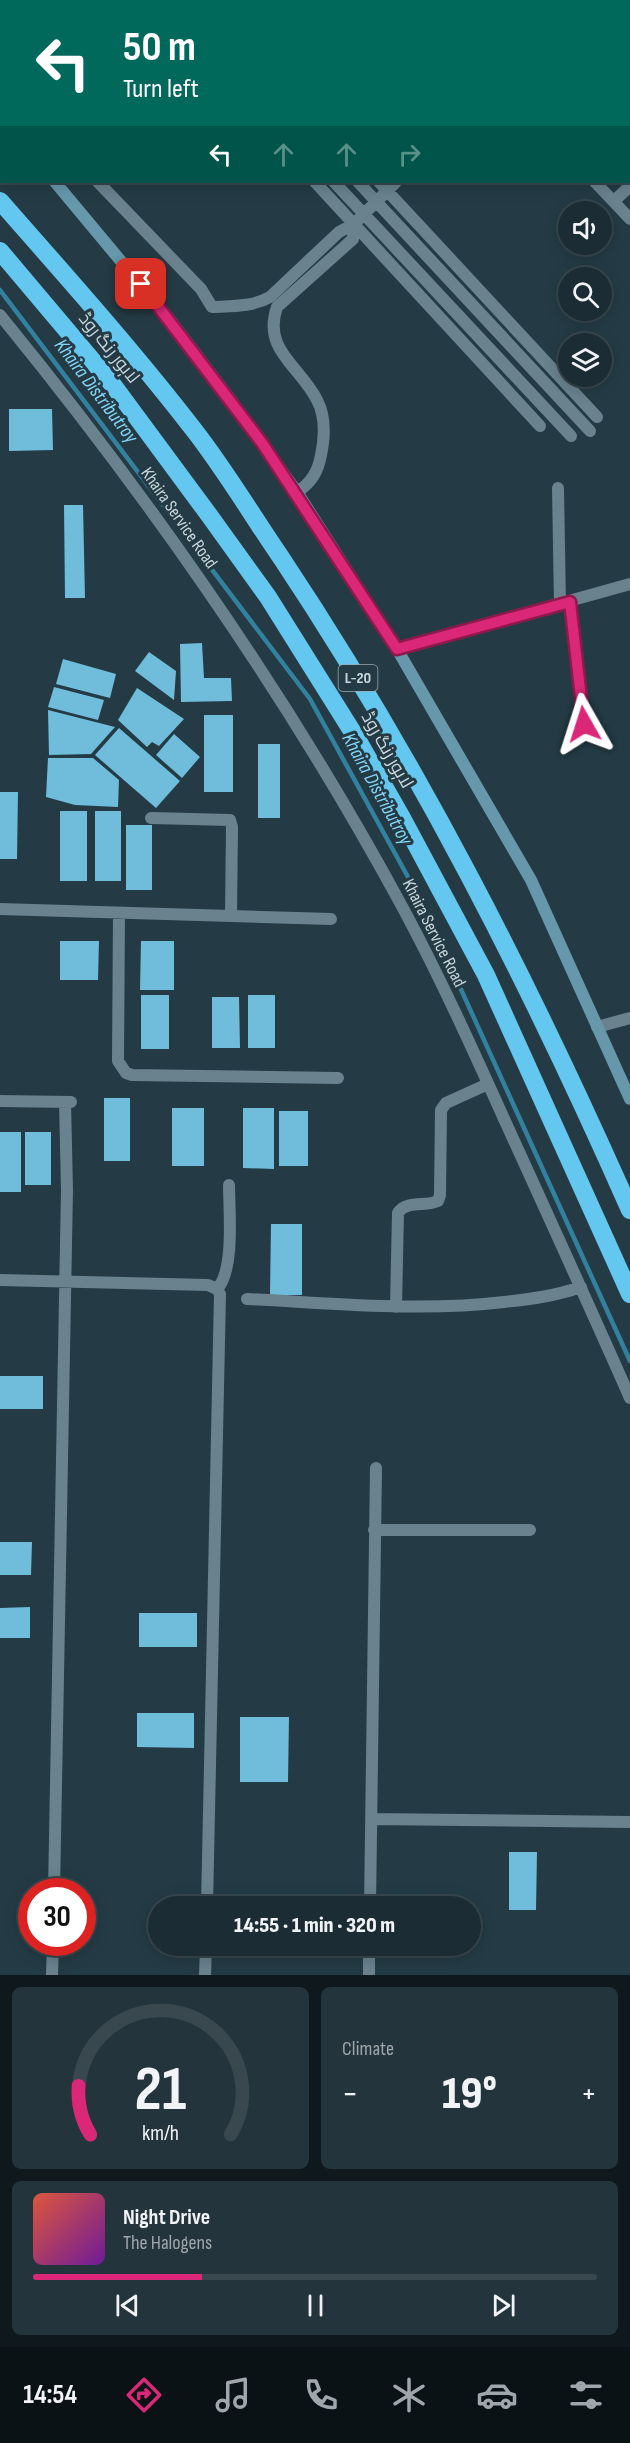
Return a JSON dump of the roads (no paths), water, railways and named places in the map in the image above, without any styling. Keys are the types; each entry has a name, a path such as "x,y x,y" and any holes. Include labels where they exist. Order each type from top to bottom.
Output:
{"highway":[{"name":"لاہور رنگ روڈ","path":"0,201 74,284 196,432 338,643 412,768 510,951 630,1209"},
{"name":"لاہور رنگ روڈ","path":"0,251 113,385 209,515 268,597 357,739 486,975 630,1294"}],"street":[{"path":"56,183 170,320 233,403 297,492 397,649 531,880 630,1099"},
{"path":"99,183 201,289 212,307 259,303 270,297 339,232 354,224 376,201 387,184 597,417"},
{"path":"316,183 540,426"},
{"path":"335,183 571,436"},
{"path":"359,183 590,431"},
{"path":"596,183 630,219"},
{"path":"614,201 630,186"},
{"path":"297,492 308,485 314,476 320,460 324,424 316,399 277,347 272,333 272,320 277,307 353,238 354,224"},
{"name":"Khaira Service Road","path":"0,315 119,464 238,633 319,763 404,911 488,1084 630,1398"},
{"path":"558,488 565,604 584,724"},
{"path":"397,649 630,584"},
{"path":"151,818 230,820 232,826 231,916"},
{"path":"0,909 331,920"},
{"path":"119,913 118,1061 126,1073 132,1075 338,1078"},
{"path":"597,1027 630,1018"},
{"path":"396,1307 399,1213 401,1208 407,1206 438,1201 440,1195 441,1110 446,1103 488,1084"},
{"path":"0,1101 68,1102 54,1878"},
{"path":"207,1896 220,1300 217,1289 223,1280 227,1266 229,1185"},
{"path":"0,1281 208,1285 217,1289"},
{"path":"247,1299 396,1307 471,1306 557,1296 581,1287"},
{"path":"370,1896 375,1468"},
{"path":"375,1530 530,1530"},
{"path":"372,1819 630,1822"},
{"path":"52,1975 53,1956"},
{"path":"205,1975 206,1956"},
{"path":"369,1956 369,1975"}],"waterway":[{"name":"Khaira Distributroy","path":"0,290 310,699 419,897 630,1361"}]}
